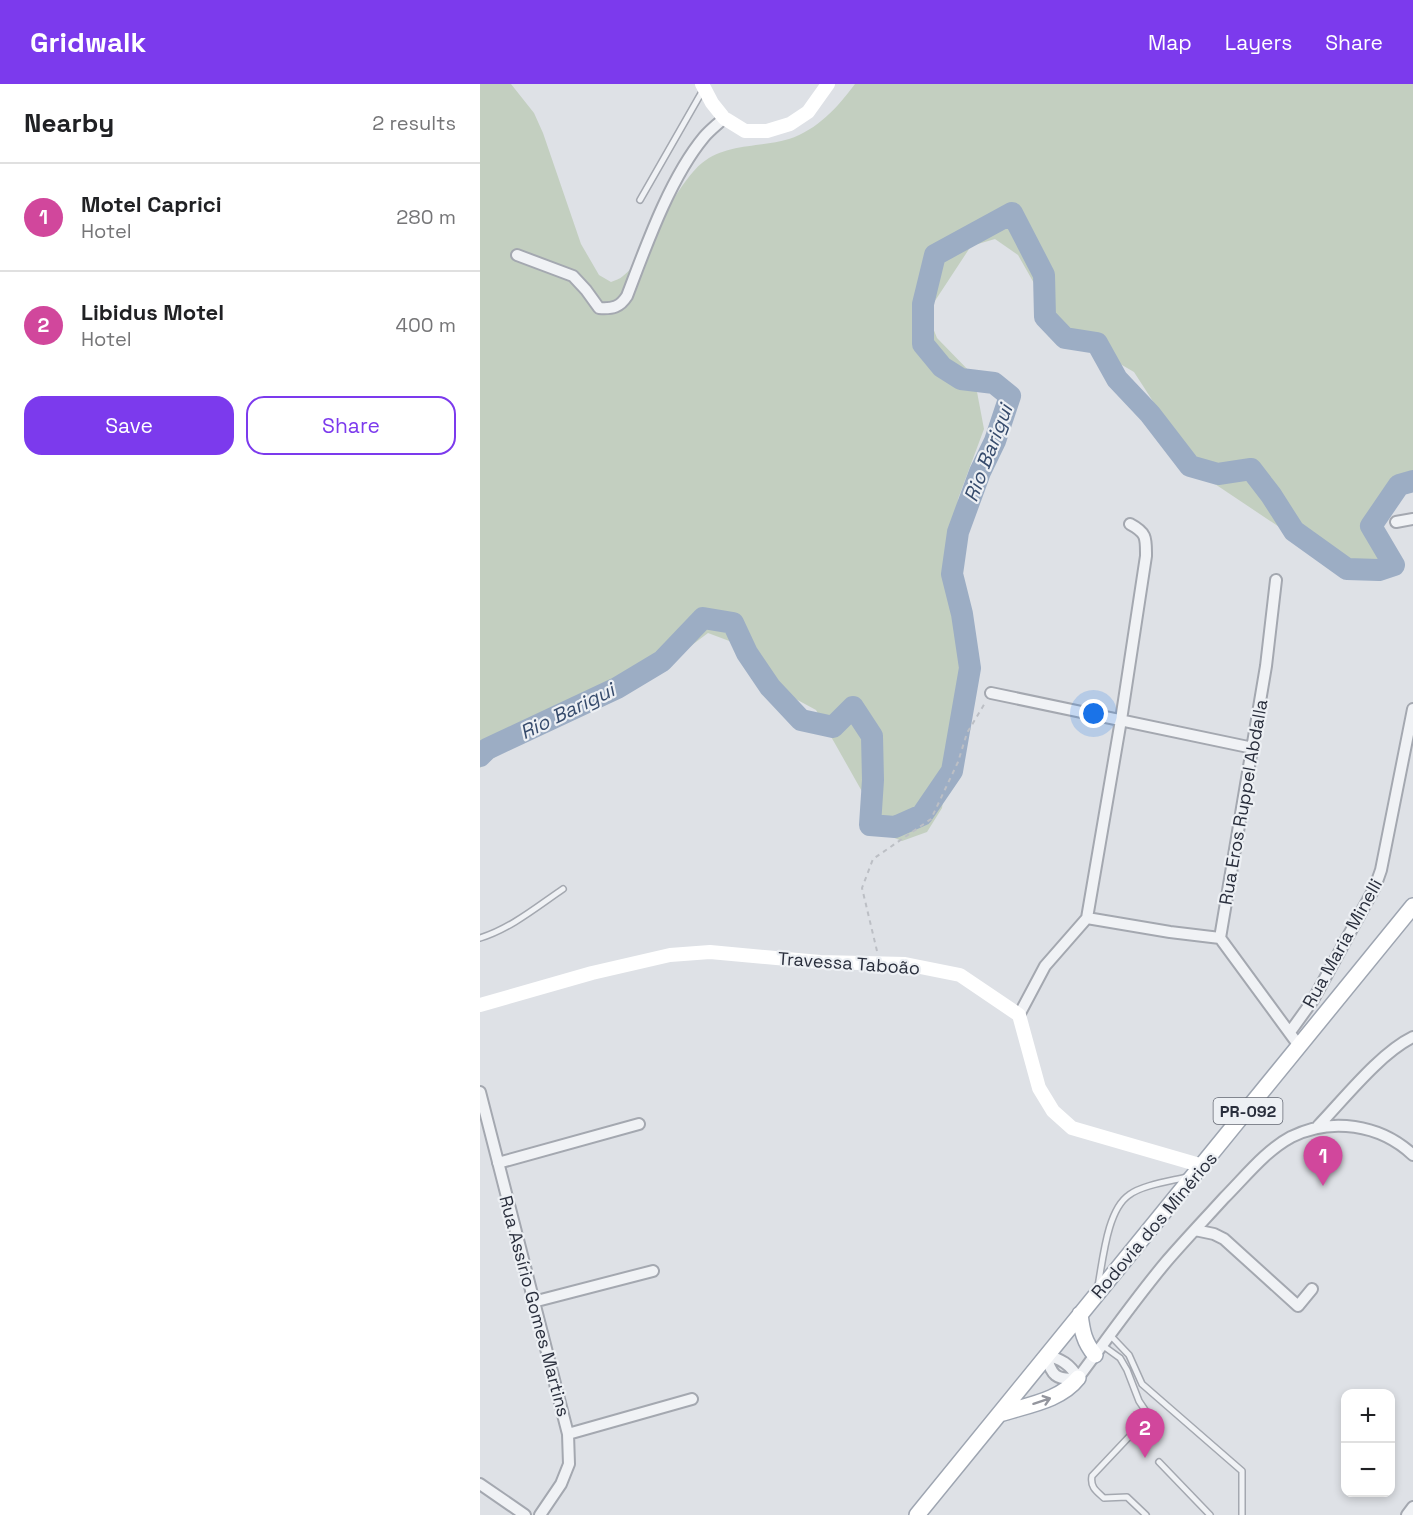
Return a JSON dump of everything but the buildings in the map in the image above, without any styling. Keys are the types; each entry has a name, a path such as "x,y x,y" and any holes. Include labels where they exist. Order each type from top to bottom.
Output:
{"main road":[{"name":"Rodovia dos Minérios","path":"917,1515 1413,906"},
{"path":"1080,1314 1086,1344 1099,1350"},
{"path":"1000,1414 1057,1396 1070,1388 1078,1378"}],"street":[{"path":"703,86 724,118 745,131 767,131 790,124 808,112 828,84"},
{"path":"517,255 573,276 599,308 611,309 621,304 627,296 652,231 684,167 704,138 724,118"},
{"path":"1396,522 1413,519"},
{"path":"1130,524 1142,530 1146,538 1146,556 1087,918 1045,966 1019,1015 1039,1088 1053,1111 1072,1128 1200,1170"},
{"name":"Rua Eros Ruppel Abdalla","path":"1220,938 1266,666 1276,580"},
{"path":"991,693 1253,748"},
{"name":"Rua Maria Minelli","path":"1290,1032 1313,1000 1375,887 1381,870 1413,709"},
{"path":"1087,918 1220,938"},
{"name":"Rua Maria Minelli","path":"1220,938 1300,1047"},
{"name":"Travessa Taboão","path":"480,1005 670,955 710,952 820,962 905,964 960,975 1019,1015"},
{"path":"1318,1126 1377,1065 1392,1051 1413,1037"},
{"name":"Rua Assírio Gomes Martins","path":"480,1092 568,1434 569,1464 561,1484 540,1515"},
{"path":"498,1163 639,1124"},
{"path":"1046,1355 1050,1371 1058,1377 1067,1380 1078,1378 1164,1264 1255,1165 1289,1138 1318,1126 1344,1125 1367,1129 1395,1141 1413,1155"},
{"path":"1195,1230 1214,1234 1224,1239 1298,1306 1312,1289"},
{"path":"533,1302 653,1271"},
{"path":"1046,1355 1065,1362 1078,1378"},
{"path":"568,1434 692,1399"},
{"path":"480,1484 525,1515"},
{"path":"1407,1515 1413,1507"}],"lane":[{"path":"639,200 703,86"},
{"path":"480,938 524,915 564,889"},
{"path":"1095,1296 1111,1222 1117,1208 1129,1194 1200,1170"},
{"path":"1110,1335 1130,1355 1142,1384 1242,1471 1242,1515"},
{"path":"1099,1350 1120,1358 1146,1416 1092,1476 1091,1483 1104,1498 1127,1497 1146,1515"},
{"path":"1159,1462 1210,1515"}],"path":[{"path":"880,963 862,888 873,859 931,819 958,762 967,733 991,693"}],"green space":[{"path":"480,84 511,84 534,113 581,244 599,275 611,282 629,271 686,180 702,163 722,152 778,142 809,130 826,117 855,84 1413,84 1413,491 1399,493 1381,508 1387,546 1384,560 1358,564 1327,559 1200,474 1134,372 1060,329 1018,255 995,239 971,246 927,313 937,338 974,376 984,429 958,499 949,582 967,711 948,764 942,808 927,832 902,841 877,831 864,795 816,710 755,677 732,642 708,633 632,690 506,749 480,768"}],"waterway":[{"name":"Rio Barigui","path":"480,756 487,749 617,688 662,661 703,618 733,623 747,653 770,687 801,720 833,727 853,707 872,736 873,780 870,825 895,827 922,815 952,771 970,668 962,614 952,574 958,532 980,472 995,441 1010,396 994,383 961,379 942,367 923,344 923,304 935,255 1012,213 1044,275 1045,317 1065,338 1097,343 1117,379 1150,414 1190,466 1218,474 1251,469 1294,531 1347,569 1379,570 1394,565 1371,526 1399,485 1413,481"}],"place":[{"name":"Motel Caprici","path":"1323,1186"},
{"name":"Libidus Motel","path":"1145,1458"}]}
